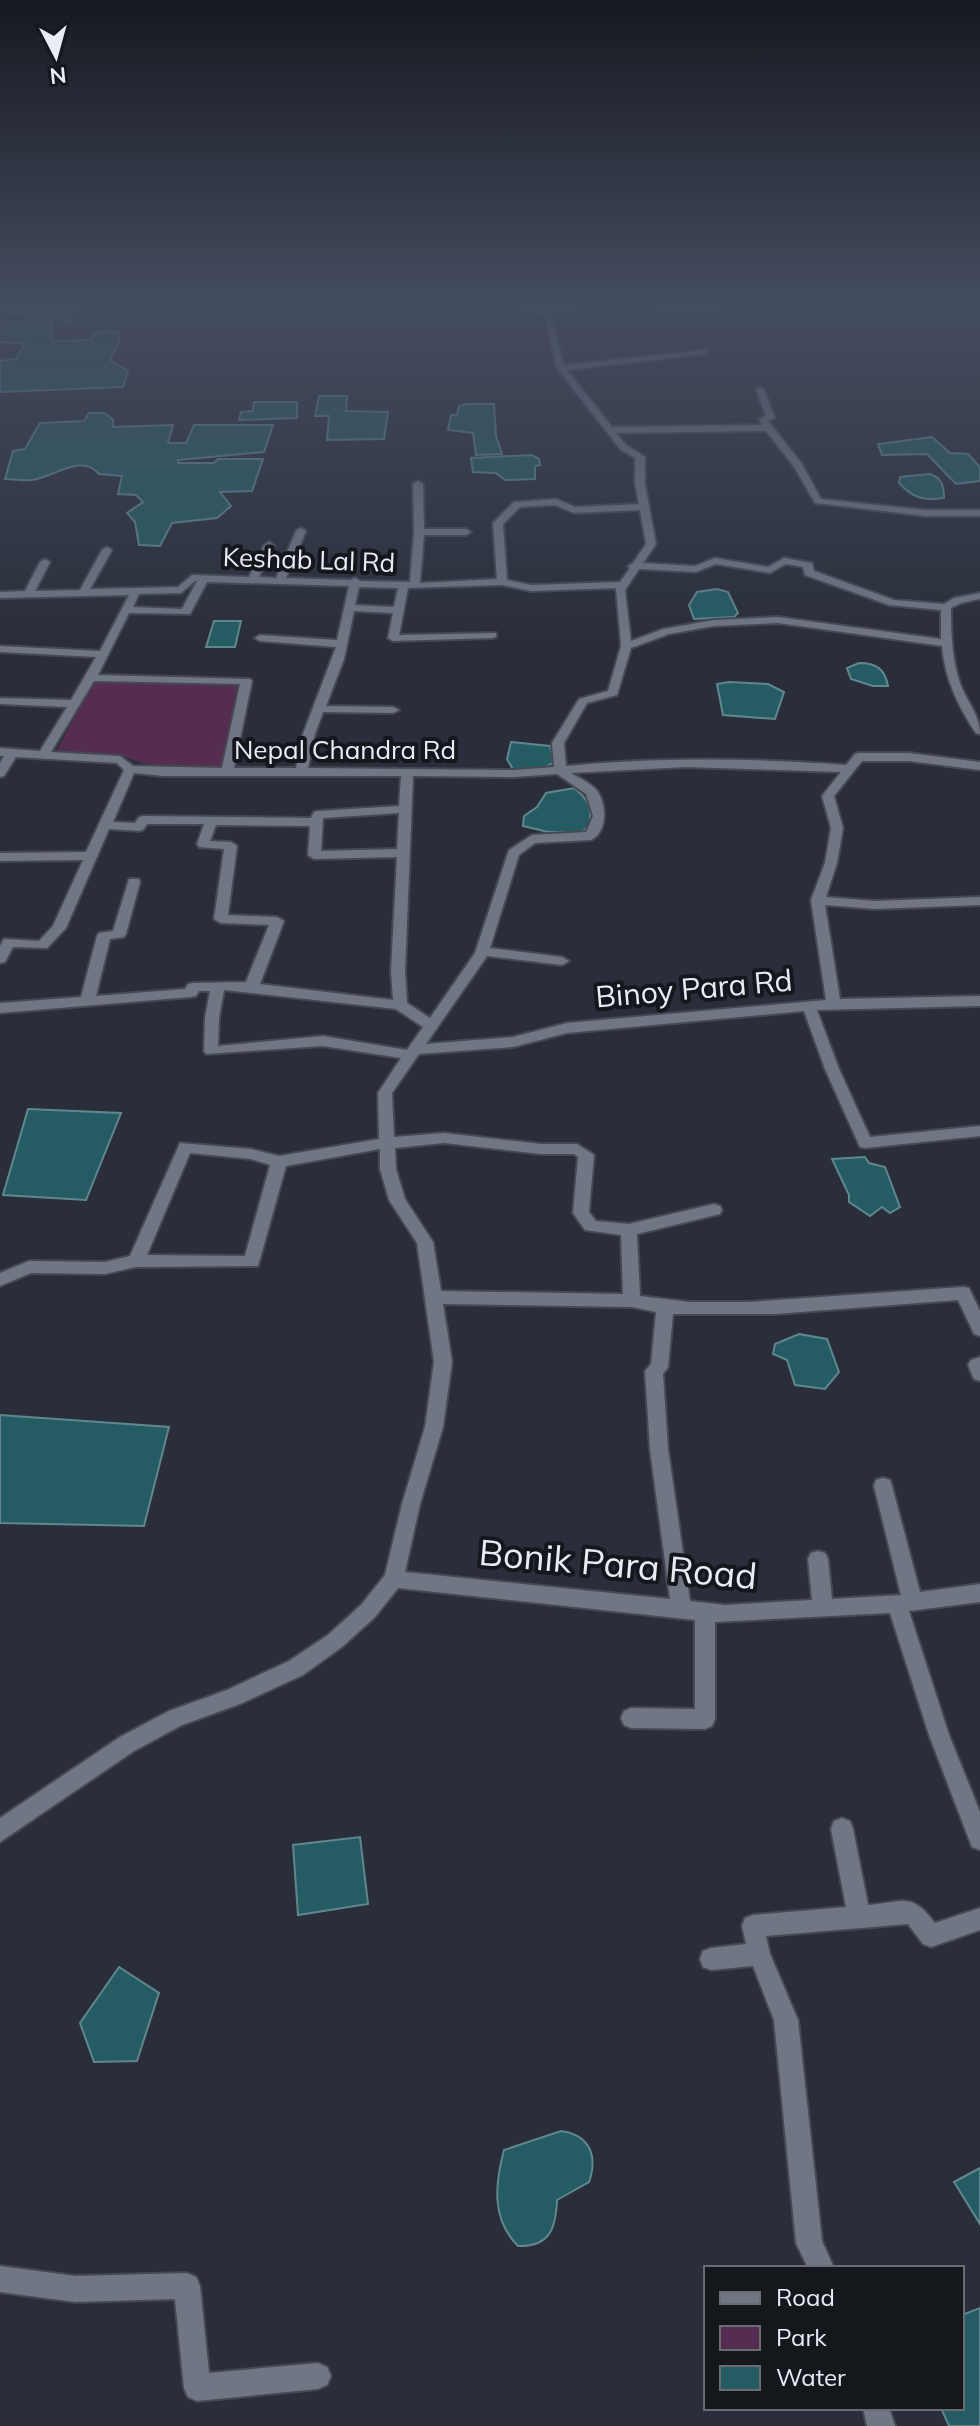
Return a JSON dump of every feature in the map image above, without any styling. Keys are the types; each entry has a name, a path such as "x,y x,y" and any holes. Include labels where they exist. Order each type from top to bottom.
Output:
{"street":[{"path":"0,1831 127,1744 176,1718 233,1697 296,1668 335,1641 368,1611 394,1579 438,1405 443,1362 436,1297 425,1242 392,1189 385,1143 385,1093 482,951 513,853 532,839 591,836 599,816 592,792 560,771 558,743 583,701 613,693 626,646 620,610 622,585 651,544 640,457 623,447 600,416"},
{"path":"770,416 763,419 797,464 818,501 925,513 980,513"},
{"path":"611,430 768,428"},
{"path":"418,484 419,532 410,585 399,610 393,638 492,635"},
{"path":"502,582 498,523 517,504 556,502 574,510 645,507"},
{"path":"280,580 301,531"},
{"path":"419,532 466,532"},
{"path":"253,579 269,545"},
{"path":"83,593 107,550"},
{"path":"633,566 696,569 715,561 770,570 784,561 808,565 809,573 860,594 893,603 946,607 958,600 980,596"},
{"path":"28,595 45,562"},
{"name":"Keshab Lal Rd","path":"0,595 181,590 192,578 410,585 502,582 531,588 622,585"},
{"path":"126,610 186,612 203,579"},
{"path":"301,772 309,734 343,644 355,581"},
{"path":"43,755 91,678 135,592"},
{"path":"946,607 945,643 956,692 980,731"},
{"path":"351,608 399,610"},
{"path":"626,646 667,631 714,623 778,620 945,643"},
{"path":"260,638 343,644"},
{"path":"0,649 104,654"},
{"path":"91,678 246,681 227,772"},
{"path":"0,701 76,704"},
{"path":"320,709 393,710"},
{"path":"965,709 980,709"},
{"path":"0,773 6,752"},
{"name":"Nepal Chandra Rd","path":"6,752 120,760 130,769 227,772 407,775 474,772 515,776 633,764 779,763 847,769"},
{"path":"834,1004 818,900 831,863 837,828 828,796 859,757 909,757 980,766"},
{"path":"0,959 5,941 42,945 59,928 130,769"},
{"path":"400,1005 402,853 407,775"},
{"path":"402,853 314,855 318,815 404,809"},
{"path":"105,825 139,827 143,820 316,822"},
{"path":"211,821 203,844 231,846 221,919 277,921 251,988"},
{"path":"0,857 91,856"},
{"path":"87,1002 104,936 119,934 134,882"},
{"path":"818,900 875,905 980,901"},
{"path":"482,951 562,961"},
{"path":"0,1008 191,993 193,987 218,985 400,1005 432,1026"},
{"name":"Binoy Para Rd","path":"218,985 212,1018 211,1051 323,1041 413,1052 513,1042 567,1028 834,1004 980,1001"},
{"path":"809,1007 865,1143 980,1131"},
{"path":"136,1261 185,1147 251,1154 279,1162 385,1143 444,1138 541,1149 577,1149 586,1155 581,1213 591,1226 629,1230 714,1210"},
{"path":"0,1280 29,1267 105,1268 136,1261 252,1262 279,1162"},
{"path":"629,1230 632,1301"},
{"path":"436,1297 632,1301 665,1309 839,1306 963,1293 980,1329"},
{"path":"665,1309 659,1367 654,1371 659,1449 681,1608"},
{"path":"980,1364 977,1365 980,1374"},
{"path":"883,1486 905,1603 939,1735 980,1839"},
{"path":"818,1559 823,1609"},
{"name":"Bonik Para Road","path":"394,1579 705,1612 823,1609 980,1593"},
{"path":"631,1718 705,1719 705,1612"},
{"path":"842,1829 859,1916"},
{"path":"820,2266 809,2243 786,2020 759,1954 753,1926 913,1912 931,1936 980,1919"},
{"path":"711,1959 759,1954"},
{"path":"0,2279 75,2289 187,2286 197,2388 318,2376"}],"green space":[{"path":"94,681 242,683 222,767 154,767 125,757 56,752"}],"water":[{"path":"87,416 109,416 113,420 113,427 173,425 168,443 186,443 194,425 273,425 264,452 178,460 178,463 214,463 218,459 263,459 252,491 220,492 231,506 217,518 172,523 160,546 139,545 135,522 127,513 143,502 136,495 118,494 122,476 99,474 92,468 76,466 32,480 5,479 13,451 25,449 40,423 84,421"},
{"path":"240,416 297,416 297,418 239,420"},
{"path":"329,416 387,416 384,439 327,440"},
{"path":"451,416 495,416 496,436 502,454 476,455 473,433 448,430"},
{"path":"932,437 950,453 968,454 980,467 980,481 956,484 927,454 882,455 878,444"},
{"path":"532,455 539,459 540,465 535,466 535,479 505,480 496,473 473,472 471,458"},
{"path":"930,474 942,483 944,498 919,497 899,483 900,477"},
{"path":"717,589 728,592 738,613 734,617 694,619 689,605 697,592"},
{"path":"214,621 241,621 235,647 206,647"},
{"path":"859,663 879,668 888,686 873,686 851,679 847,668"},
{"path":"717,684 768,684 784,692 775,719 723,715"},
{"path":"511,742 550,746 554,762 544,768 514,771 507,759"},
{"path":"574,788 590,808 590,825 582,832 548,832 523,826 524,816 537,807 546,793"},
{"path":"28,1109 121,1113 86,1200 3,1195"},
{"path":"865,1157 869,1163 885,1167 900,1207 890,1213 882,1207 870,1216 849,1202 849,1195 832,1159"},
{"path":"799,1334 827,1339 839,1372 825,1389 795,1385 787,1360 773,1354 775,1344"},
{"path":"0,1415 169,1427 144,1526 0,1523"},
{"path":"360,1837 368,1904 298,1915 293,1845"},
{"path":"119,1967 159,1993 137,2061 94,2062 80,2023"},
{"path":"561,2131 579,2137 589,2148 592,2173 589,2182 557,2200 553,2227 544,2239 518,2246 509,2236 499,2213 497,2188 504,2150"},
{"path":"980,2168 980,2224 954,2182"},
{"path":"980,2308 980,2426 949,2426 942,2410 964,2410 964,2314"}]}
